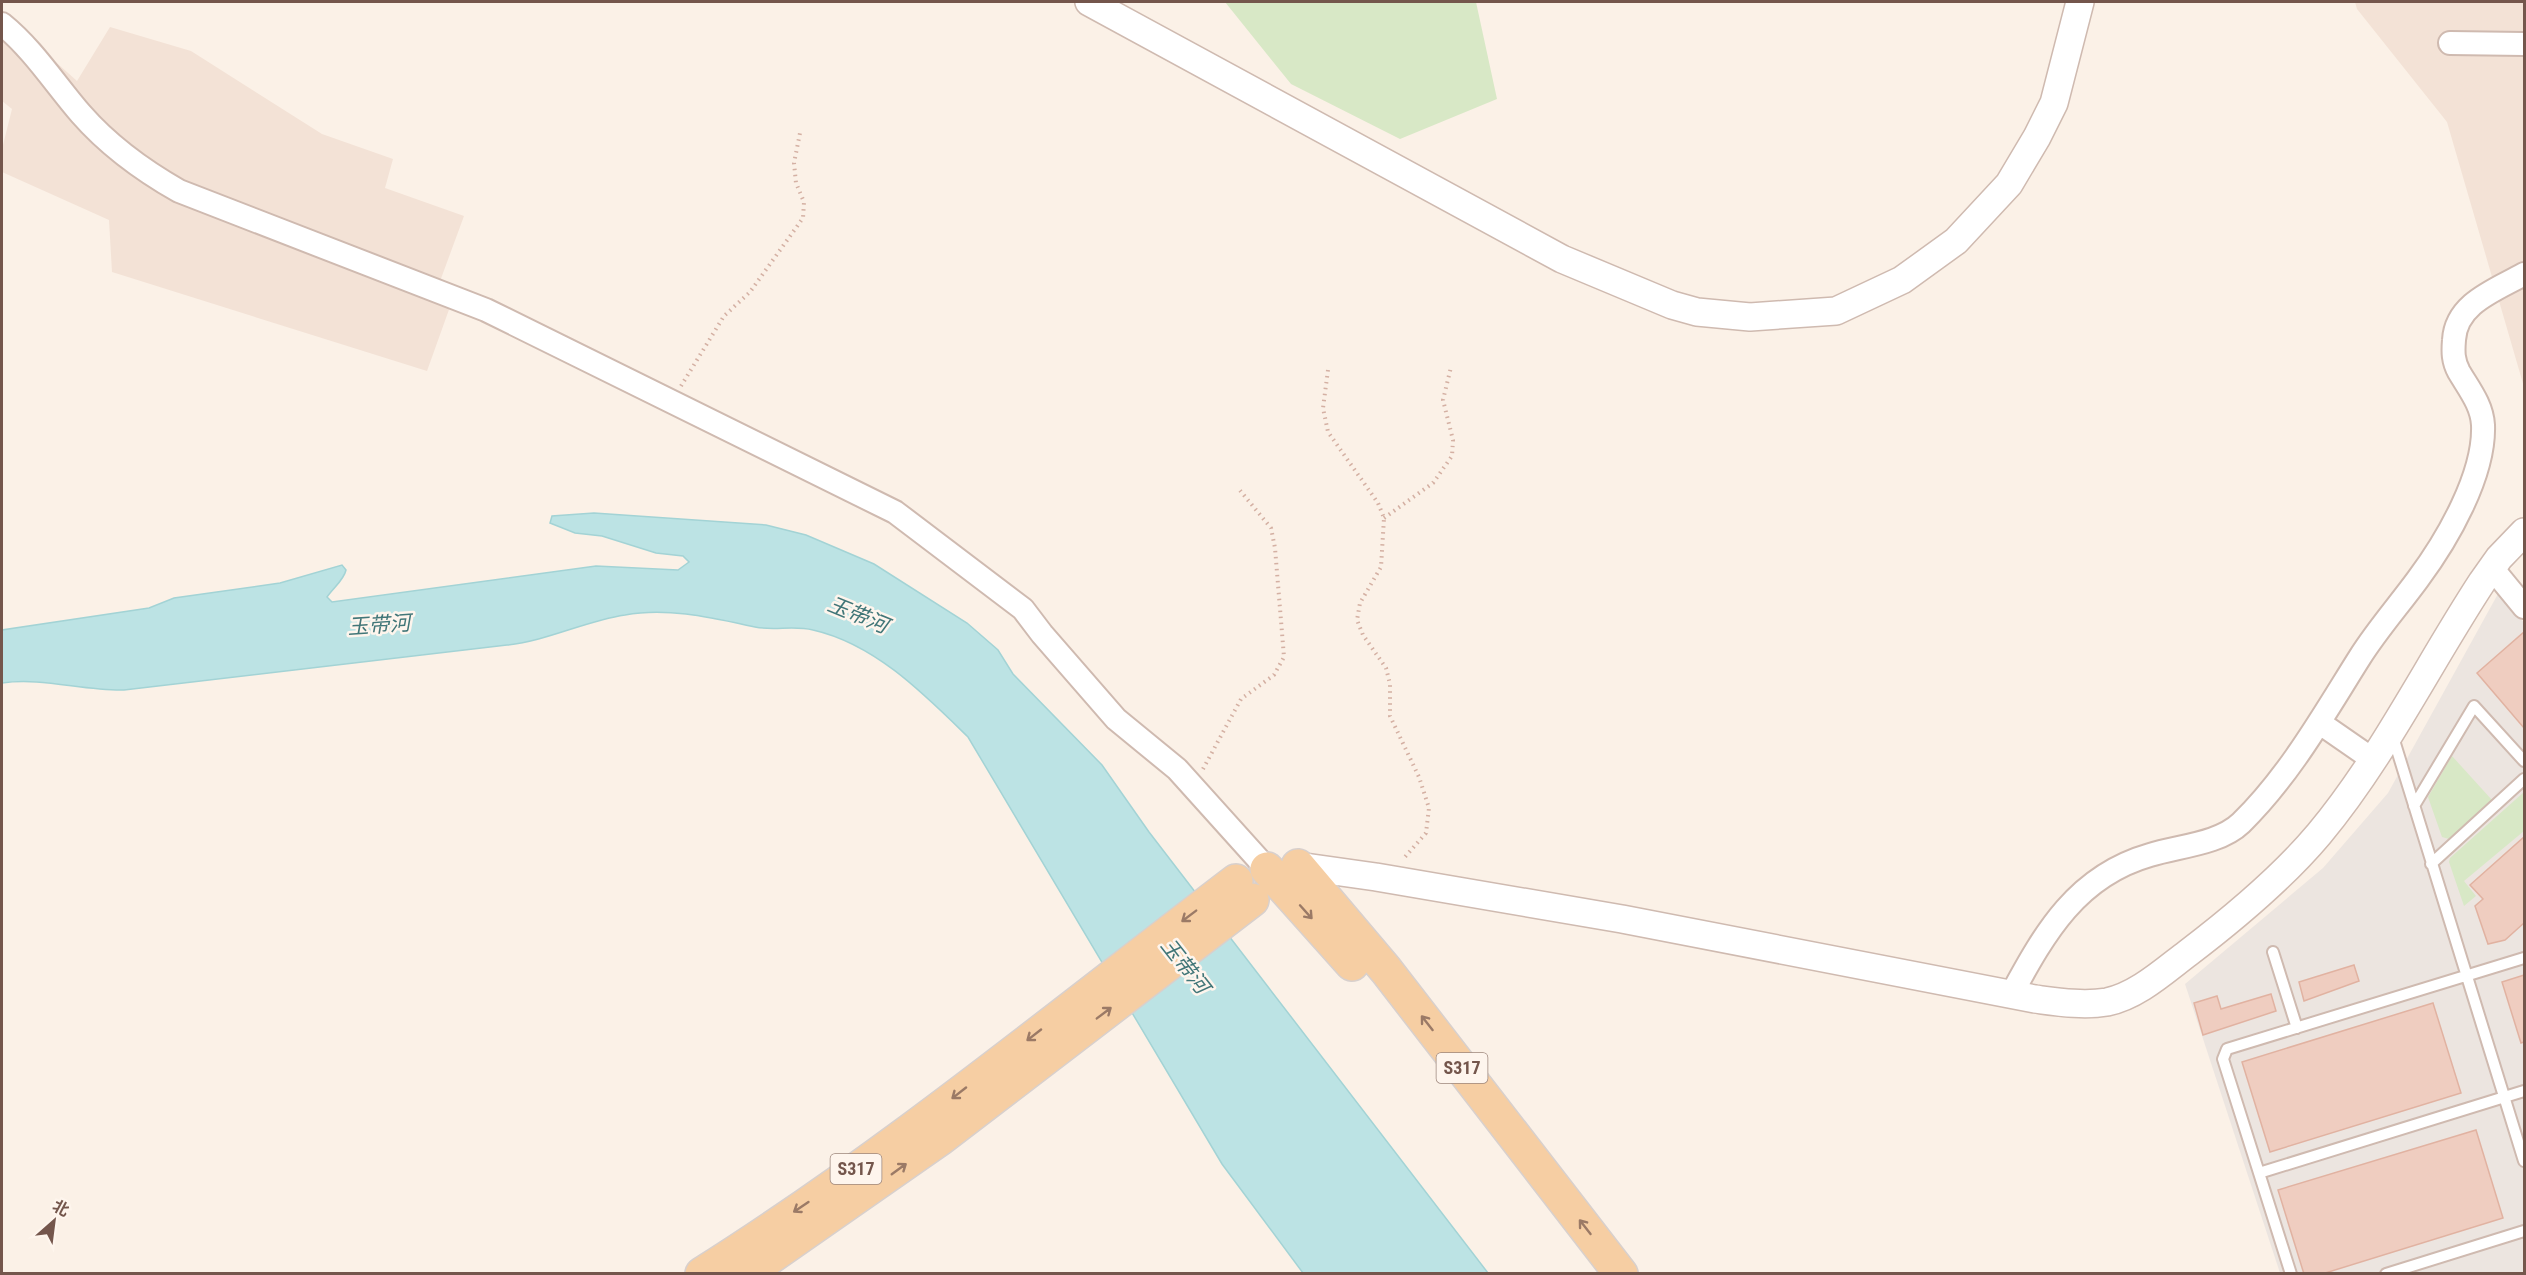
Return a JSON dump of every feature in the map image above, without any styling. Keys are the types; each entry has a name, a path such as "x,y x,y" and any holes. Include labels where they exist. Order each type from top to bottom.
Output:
{"main road":[{"name":"S317","path":"1283,868 1592,1274"},
{"name":"S317","path":"1283,868 1386,970 1621,1274"},
{"name":"S317","path":"746,1274 876,1185 1015,1066 1244,890"},
{"name":"S317","path":"702,1274 1015,1066"}],"street":[{"path":"1089,2 1562,259 1672,305 1697,312 1750,317 1836,311 1902,280 1956,241 2009,184 2037,137 2054,103 2080,2"},
{"path":"2,24 16,36 99,132 150,175 179,191 486,310 895,512 1023,609 1116,719 1177,769 1283,868 1381,878 1622,919 2011,995 2064,1003 2107,1002 2131,992 2158,976 2260,892 2308,845 2391,731 2492,568 2524,532"},
{"path":"2450,43 2524,44"},
{"path":"2011,995 2043,937 2088,886 2124,864 2228,833 2268,791 2320,723 2361,655 2443,545 2460,514 2482,447 2483,431 2479,406 2455,364 2453,354 2457,324 2464,311 2474,302 2524,274"},
{"path":"2492,568 2524,607"},
{"path":"2320,723 2372,759"}],"lane":[{"path":"2414,806 2474,706 2524,761"},
{"path":"2391,731 2524,1161"},
{"path":"2432,864 2524,779"},
{"path":"2273,952 2297,1028"},
{"path":"2290,1274 2223,1059 2227,1049 2524,958"},
{"path":"2259,1173 2524,1092"},
{"path":"2386,1274 2524,1231"}],"path":[{"path":"670,402 724,316 750,292 803,218 804,202 796,183 794,163 800,133"},
{"path":"1384,518 1432,483 1452,456 1454,440 1443,400 1450,367"},
{"path":"1328,370 1323,408 1328,432 1378,503 1384,518 1381,567 1360,603 1357,620 1363,635 1386,668 1390,684 1390,716 1419,777 1429,808 1426,833 1411,853 1381,878"},
{"path":"1194,787 1241,699 1275,675 1284,657 1275,548 1271,528 1238,488"}],"shaded area":[{"path":"2355,2 2524,2 2524,387 2447,122 2357,9"},
{"path":"2,14 77,81 110,27 191,51 322,134 393,159 385,188 464,216 439,284 456,290 427,371 112,272 109,220 2,172 2,149 12,109 2,101"},
{"path":"2499,592 2524,623 2524,1273 2280,1273 2185,984 2323,868 2388,793"}],"green space":[{"path":"1225,2 1476,2 1497,99 1400,139 1291,84"},
{"path":"2452,756 2492,800 2449,839 2442,837 2428,797"},
{"path":"2524,792 2524,831 2464,881 2476,896 2464,906 2449,862 2450,858"}],"water":[{"name":"玉带河","path":"594,513 766,525 806,535 874,564 967,623 998,650 1013,674 1102,765 1149,832 1488,1273 1303,1273 1222,1164 968,737 897,673 878,659 836,637 799,628 762,628 707,617 658,612 610,618 522,643 124,690 32,682 2,683 2,630 149,608 174,598 280,583 342,565 346,570 345,574 327,597 332,602 596,566 678,570 689,562 683,556 656,553 602,536 575,533 550,523 552,516"}],"building":[{"path":"2524,632 2524,728 2477,673"},
{"path":"2524,837 2524,923 2505,940 2488,944 2475,906 2483,899 2470,885"},
{"path":"2354,965 2359,981 2304,1001 2299,982"},
{"path":"2524,975 2524,1042 2521,1043 2502,982"},
{"path":"2271,994 2276,1011 2203,1035 2194,1003 2217,996 2221,1009"},
{"path":"2433,1003 2461,1093 2270,1152 2242,1062"},
{"path":"2476,1130 2503,1218 2322,1274 2304,1274 2278,1190"}]}
